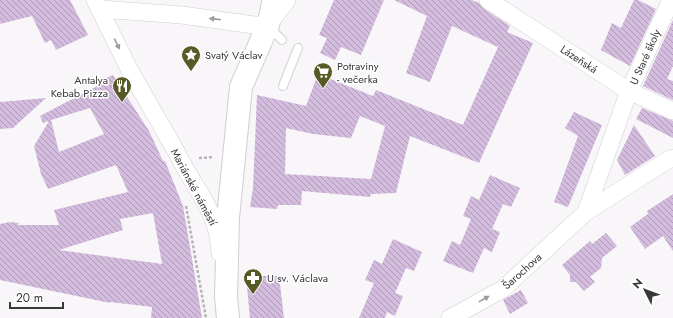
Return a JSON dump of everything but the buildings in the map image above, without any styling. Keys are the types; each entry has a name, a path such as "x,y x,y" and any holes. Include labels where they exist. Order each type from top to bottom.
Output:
{"main road":[{"name":"Mariánské náměstí","path":"226,297 228,218 241,87 277,14"},
{"path":"226,297 228,318"}],"street":[{"name":"Lázeňská","path":"488,0 629,91 673,111"},
{"name":"U Staré školy","path":"629,91 671,0"},
{"name":"Mariánské náměstí","path":"97,4 254,25 277,14"},
{"name":"Mariánské náměstí","path":"97,4 130,71 177,153 182,165 205,203 216,228 226,297"},
{"name":"Šarochova","path":"586,212 629,91"},
{"name":"Šarochova","path":"450,318 503,289 586,212 673,158"}],"lane":[{"path":"283,86 298,48"}],"path":[{"path":"186,203 206,318"}],"place":[{"name":"Svatý Václav","path":"191,72"},
{"name":"Potraviny - večerka","path":"323,89"},
{"name":"Antalya Kebab Pizza","path":"122,103"},
{"name":"U sv. Václava","path":"253,295"}]}
